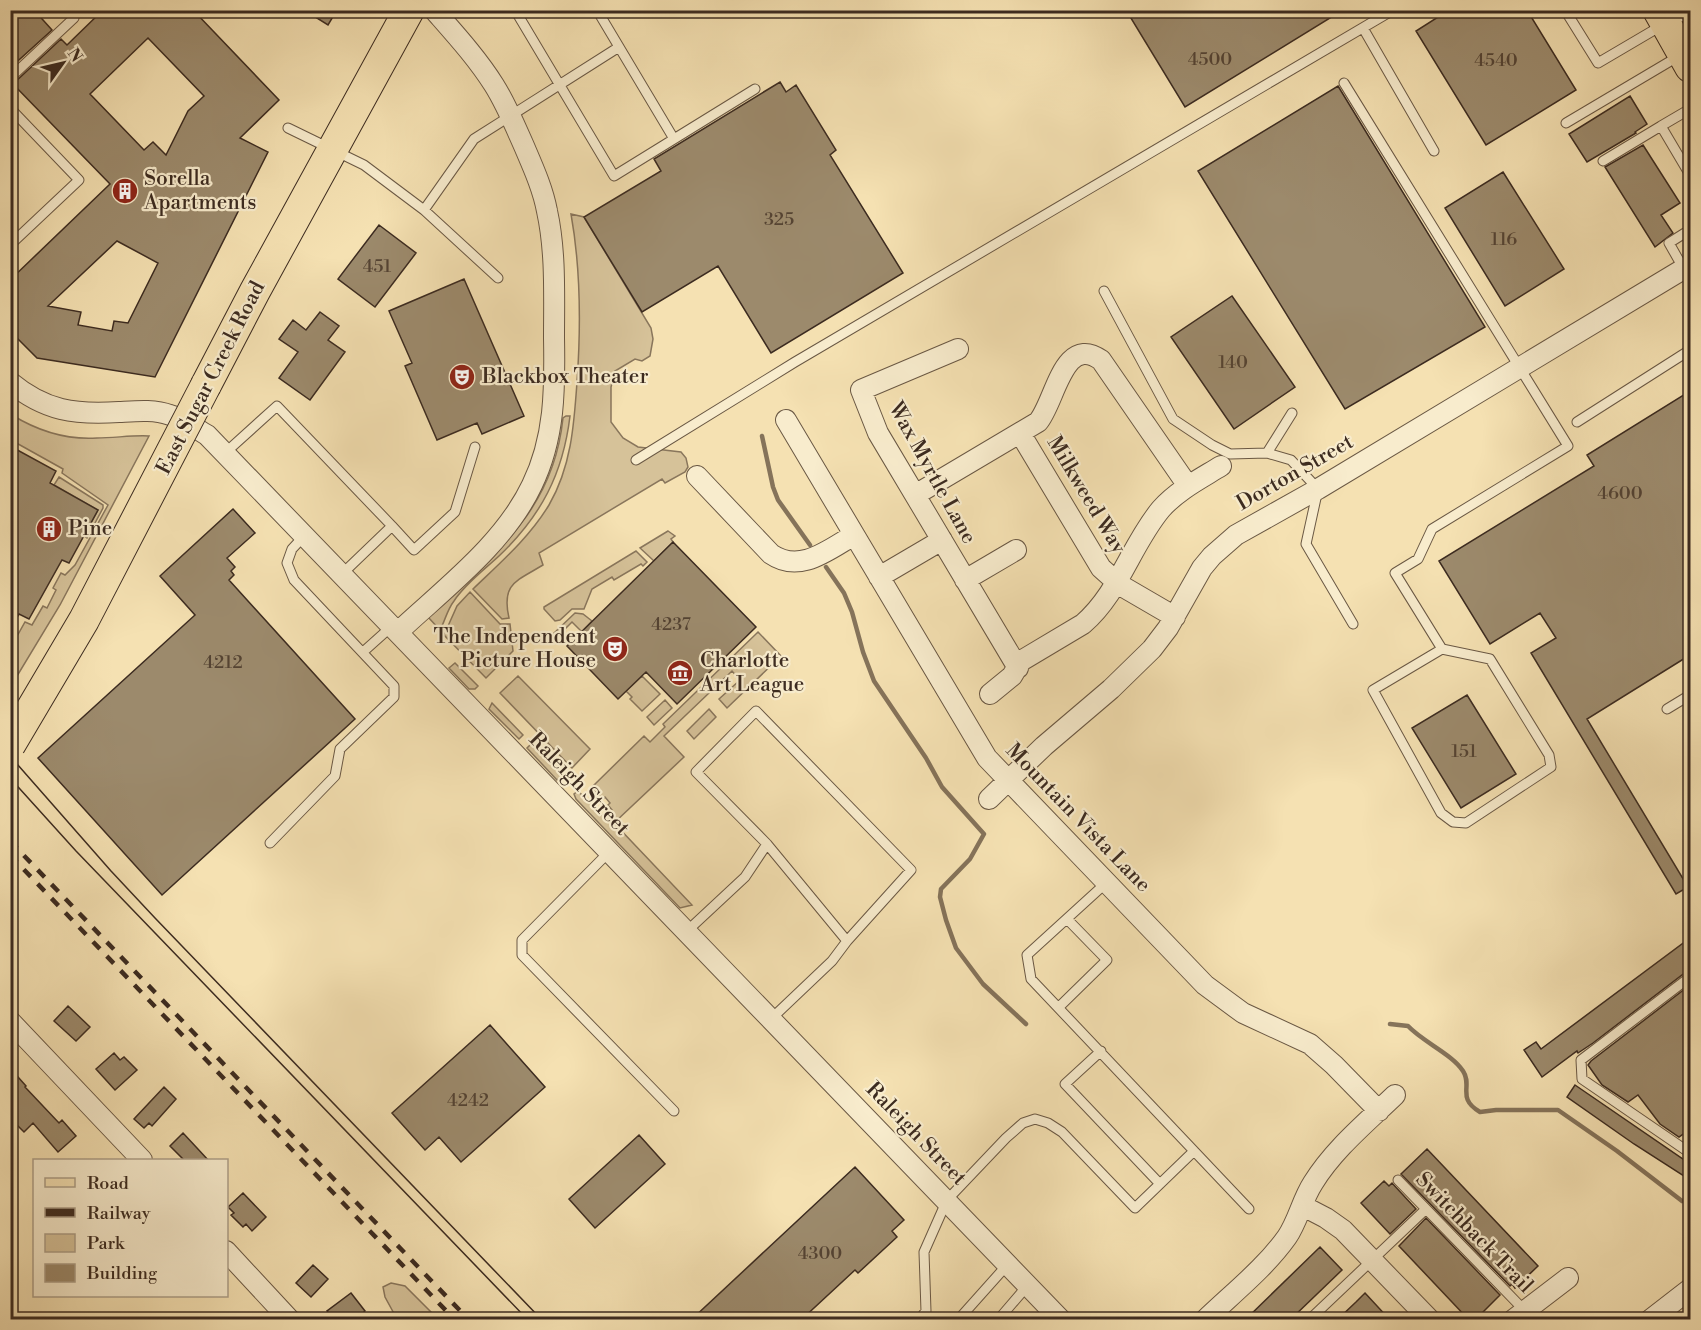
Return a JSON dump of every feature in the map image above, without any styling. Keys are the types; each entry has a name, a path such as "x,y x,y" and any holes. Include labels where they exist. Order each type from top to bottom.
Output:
{"main road":[{"name":"East Sugar Creek Road","path":"10,745 84,620 206,385 409,10"},
{"path":"1671,15 1688,62"}],"street":[{"path":"395,629 474,561 516,513 532,484 546,447 555,387 552,242 543,198 532,165 494,85 434,10"},
{"name":"Dorton Street","path":"989,799 1152,649 1175,617 1202,568 1223,545 1249,526 1318,489 1688,271"},
{"name":"Wax Myrtle Lane","path":"958,349 861,390 878,433 1018,668"},
{"path":"915,495 1038,422 1044,415 1065,367 1071,359 1078,355 1088,354 1101,360 1188,486"},
{"name":"Raleigh Street","path":"10,382 42,404 66,412 145,411 171,415 207,435 1061,1320"},
{"name":"Mountain Vista Lane","path":"786,420 987,758 1216,996 1243,1013 1310,1044 1379,1111"},
{"name":"Milkweed Way","path":"1020,433 1101,568 1116,582 1175,617"},
{"path":"990,693 1005,683 1021,661 1083,624 1092,616 1107,598 1154,519 1174,496 1221,466"},
{"path":"697,476 771,554 787,562 804,562 854,535"},
{"path":"879,577 942,540"},
{"path":"965,580 1016,550"},
{"path":"10,1021 140,1159"},
{"path":"1205,1320 1270,1257 1287,1236 1313,1183 1337,1151 1395,1095"},
{"path":"1303,1206 1326,1218 1342,1230 1430,1320"},
{"path":"228,1253 290,1320"},
{"path":"1519,1315 1568,1278"},
{"path":"1650,1320 1690,1289"}],"lane":[{"path":"597,10 674,139"},
{"path":"636,460 795,362 1393,10"},
{"path":"1566,10 1598,63 1671,15"},
{"path":"518,15 614,176 755,89"},
{"path":"10,78 74,18"},
{"path":"1364,28 1434,151"},
{"path":"424,210 474,139 619,47"},
{"path":"1566,123 1688,62"},
{"path":"1344,83 1568,446 1432,529 1418,559 1395,573 1442,649 1490,659 1549,755 1551,767 1466,823 1453,822 1441,813 1373,690 1442,649"},
{"path":"10,108 79,180 10,245"},
{"path":"1603,162 1690,109"},
{"path":"1661,126 1690,175"},
{"path":"288,128 364,165 424,210 498,278"},
{"path":"1688,271 1669,243 1688,231 1690,219"},
{"path":"1104,291 1173,419 1230,454 1267,453 1291,460 1318,489 1306,544 1353,624"},
{"path":"1577,422 1690,350"},
{"path":"225,453 277,406 414,550 455,512 474,447"},
{"path":"1267,453 1292,413"},
{"path":"342,574 392,526"},
{"path":"270,843 335,776 340,749 394,697 394,686 294,580 287,563 292,549 305,535"},
{"path":"363,652 395,629"},
{"path":"1667,709 1690,695"},
{"path":"771,1019 832,961 911,870 756,711 696,772 767,844 847,941"},
{"path":"686,932 745,877 767,844"},
{"path":"609,852 522,940 522,955 674,1110"},
{"path":"1106,883 1027,955 1031,979 1249,1209"},
{"path":"1059,1007 1107,960 1067,919"},
{"path":"1690,977 1581,1060 1582,1079 1690,1154"},
{"path":"1101,1052 1065,1084 1160,1184"},
{"path":"919,1320 927,1311 924,1252 947,1200 1023,1123 1035,1119 1048,1123 1062,1132 1135,1209 1194,1151"},
{"name":"Switchback Trail","path":"1398,1180 1519,1315"},
{"path":"1309,1320 1426,1209"},
{"path":"958,1320 1008,1264"},
{"path":"998,1320 1028,1285"}],"green space":[{"path":"571,214 584,217 651,328 653,339 650,356 642,361 635,359 615,371 611,387 611,422 623,438 638,447 681,452 686,458 688,467 685,472 665,483 662,479 539,553 543,565 513,584 507,597 509,618 502,619 473,589 514,550 549,505 567,461 573,430 579,319 577,256"},
{"path":"12,415 32,426 63,436 104,438 149,436 60,605 11,686 11,647 25,622 32,625 43,606 47,608 56,590 53,588 61,573 65,575 75,565 108,505 62,473 63,469 11,440"},
{"path":"570,416 567,437 548,493 514,541 458,595 440,630 428,617 496,552 533,507 547,481 557,452 563,418"},
{"path":"59,477 103,505 87,538 84,536 98,510 54,485"},
{"path":"668,531 675,536 671,539 673,542 654,561 640,548"},
{"path":"636,551 647,562 614,580 612,577 592,589 584,609 572,609 560,620 555,621 544,609 544,607"},
{"path":"470,592 500,624 510,624 513,651 486,678 444,635 457,606"},
{"path":"575,613 583,614 592,621 582,632 572,622 558,636 562,640 559,642 553,634"},
{"path":"758,632 781,656 727,708 719,699 740,680 732,671 664,736 684,757 614,823 692,905 680,908 576,799 574,794 578,791 604,817 612,810 605,797 603,799 591,788 644,736 650,742 665,727 663,724"},
{"path":"455,663 478,686 475,689 469,689 449,668"},
{"path":"518,676 590,749 572,768 500,693"},
{"path":"642,676 660,694 642,711 630,699 632,697 626,691"},
{"path":"665,700 672,708 654,725 647,717"},
{"path":"492,703 523,735 519,739 489,709"},
{"path":"709,709 716,717 694,739 687,731"},
{"path":"532,743 564,776 557,780 527,748"},
{"path":"391,1283 405,1286 438,1319 397,1319 385,1297 383,1287"}],"building":[{"path":"10,10 34,10 52,30 10,68"},
{"name":"Sorella Apartments","path":"103,10 193,10 279,100 240,138 268,152 155,377 37,358 10,331 10,280 110,184 13,84 61,39 67,45","holes":["148,38 204,96 188,111 166,155 153,142 144,150 90,94","117,241 158,263 128,323 114,321 112,331 78,325 81,312 48,306"]},
{"path":"304,10 337,10 328,25"},
{"path":"1126,10 1343,10 1185,107"},
{"path":"1449,10 1527,10 1576,90 1486,145 1416,31"},
{"path":"780,82 786,92 796,85 836,150 830,155 903,273 771,353 718,266 642,312 584,217 661,171 654,159"},
{"path":"1338,86 1485,327 1345,409 1198,171"},
{"path":"1630,96 1647,124 1587,162 1569,134"},
{"path":"1643,145 1680,203 1661,215 1673,233 1655,247 1605,167"},
{"path":"1503,172 1564,269 1505,306 1445,208"},
{"path":"379,225 416,253 375,307 338,279"},
{"path":"464,279 524,416 482,434 477,423 437,440 405,366 412,363 389,311"},
{"path":"1232,296 1295,387 1234,429 1171,337"},
{"path":"320,312 339,326 328,340 345,352 310,400 279,378 298,352 279,339 293,320 306,330"},
{"path":"1690,391 1690,655 1587,719 1688,887 1676,894 1531,653 1556,638 1540,613 1490,644 1439,561 1594,466 1587,455"},
{"name":"Pine","path":"10,446 56,471 50,483 98,510 69,563 62,560 29,619 19,614 10,629"},
{"path":"233,509 255,533 227,558 235,567 231,571 234,575 229,580 355,719 162,895 38,758 195,615 160,576"},
{"path":"673,542 756,627 677,704 646,672 618,699 567,646"},
{"path":"1467,695 1516,774 1461,808 1412,728"},
{"path":"1690,938 1690,970 1593,1043 1578,1053 1577,1051 1542,1077 1524,1050 1536,1042 1541,1049"},
{"path":"1690,985 1690,1129 1679,1137 1660,1124 1638,1095 1628,1102 1602,1085 1588,1065"},
{"path":"68,1006 90,1027 76,1041 54,1021"},
{"path":"490,1025 545,1087 461,1162 439,1137 425,1150 392,1113"},
{"path":"114,1053 120,1060 124,1057 137,1070 115,1090 96,1069"},
{"path":"10,1068 59,1123 62,1120 76,1136 58,1152 33,1123 24,1132 10,1118"},
{"path":"1575,1085 1690,1164 1690,1180 1567,1097"},
{"path":"164,1087 176,1099 152,1126 149,1123 144,1128 134,1119"},
{"path":"183,1133 207,1159 183,1159 170,1146"},
{"path":"639,1135 665,1164 595,1228 569,1199"},
{"path":"1427,1149 1538,1266 1515,1288 1512,1284 1510,1286 1401,1174"},
{"path":"855,1167 904,1220 892,1231 897,1237 858,1273 855,1270 801,1320 691,1320"},
{"path":"1384,1181 1389,1186 1392,1183 1416,1209 1390,1234 1361,1203"},
{"path":"243,1193 266,1217 252,1231 246,1224 243,1227 231,1215 234,1213 228,1207"},
{"path":"1426,1218 1500,1295 1475,1320 1469,1320 1399,1246"},
{"path":"1320,1247 1342,1270 1290,1320 1245,1320"},
{"path":"313,1265 328,1279 311,1297 296,1283"},
{"path":"351,1293 365,1311 355,1320 334,1320 327,1311"},
{"path":"1365,1293 1390,1320 1337,1320 1356,1302"}],"waterway":[{"path":"762,436 778,500 810,545"},
{"path":"826,567 844,593 874,681 926,758 942,787 984,834 970,859 941,889 940,897 956,948 983,984 1026,1024"},
{"path":"1390,1024 1408,1026 1458,1065 1466,1076 1469,1102 1480,1112 1558,1110 1617,1151 1682,1201"}],"tram line":[{"path":"10,756 155,918 542,1320"},
{"path":"10,778 76,851 528,1320"}],"railway":[{"path":"10,841 469,1320"},
{"path":"10,855 455,1320"}],"place":[{"name":"Sorella Apartments","path":"125,191"},
{"name":"Blackbox Theater","path":"462,377"},
{"name":"Pine","path":"49,529"},
{"name":"The Independent Picture House","path":"615,649"},
{"name":"Charlotte Art League","path":"680,673"}]}
